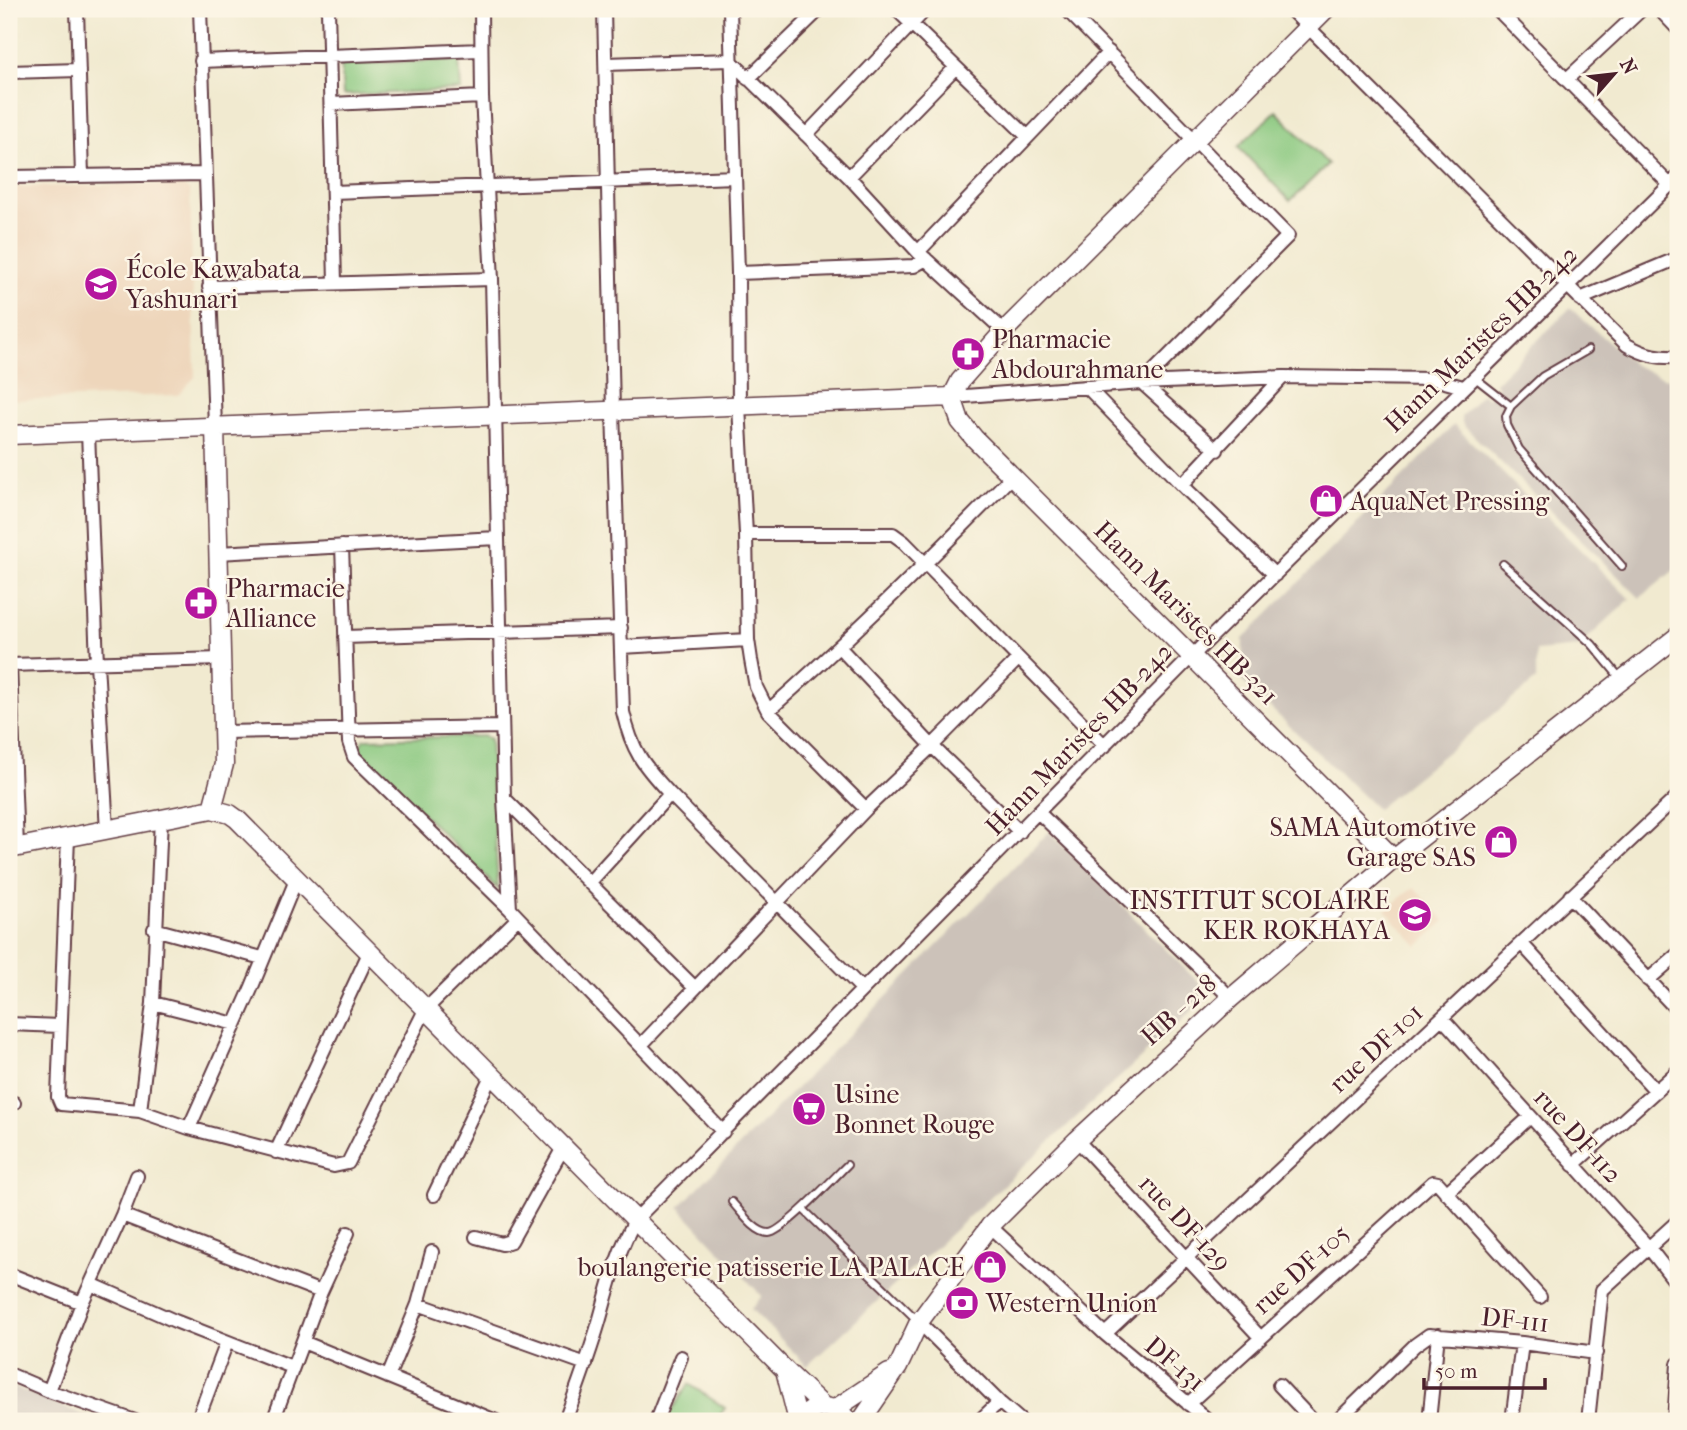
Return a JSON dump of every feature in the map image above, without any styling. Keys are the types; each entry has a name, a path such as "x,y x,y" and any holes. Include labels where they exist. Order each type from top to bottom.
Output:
{"street":[{"path":"77,9 82,176"},
{"path":"200,9 223,732 222,775 212,809"},
{"path":"328,9 335,282"},
{"path":"68,837 58,1097 61,1104 140,1111 189,1128 334,1166 348,1163 425,1010 514,913 504,798 492,279 482,97 481,9"},
{"path":"604,9 623,712 629,736 642,763 670,794 774,903 862,989"},
{"path":"730,9 739,406 748,639 756,687 768,711 866,809"},
{"path":"748,79 820,9"},
{"path":"896,9 1027,136"},
{"path":"806,135 926,9"},
{"path":"1066,9 1288,236 1142,383"},
{"path":"1290,9 1627,345 1659,358 1678,357"},
{"path":"953,397 960,381 1004,331 1326,9"},
{"path":"1566,80 1642,9"},
{"path":"1659,9 1678,29"},
{"path":"1499,10 1566,80 1674,181"},
{"path":"201,61 481,50"},
{"path":"738,273 914,266 1027,136 1109,52"},
{"path":"606,64 730,60 849,177 922,256 1004,331"},
{"path":"849,177 955,68"},
{"path":"9,72 79,70"},
{"path":"331,104 482,97"},
{"path":"9,177 206,174"},
{"path":"333,192 735,177"},
{"name":"Hann Maristes HB-242","path":"565,1421 586,1364 618,1258 636,1219 1192,656 1674,181"},
{"path":"1580,299 1678,258"},
{"path":"209,287 492,279"},
{"path":"1182,485 1283,377"},
{"path":"9,435 953,397 1142,383 1283,377 1434,379 1463,387"},
{"path":"1142,383 1217,450"},
{"path":"1087,387 1182,485 1275,575"},
{"name":"Hann Maristes HB-321","path":"953,397 960,421 1394,859"},
{"path":"88,432 107,830"},
{"path":"768,711 925,566 1012,475"},
{"path":"746,534 882,532 899,538 1105,746"},
{"path":"218,553 497,538"},
{"path":"342,546 350,750 360,764 514,913 642,1044 723,1132"},
{"path":"345,637 621,628"},
{"name":"HB - 218","path":"861,1421 898,1367 919,1322 990,1226 1077,1140 1231,998 1394,859 1678,636"},
{"path":"621,646 748,639"},
{"path":"839,648 932,746 1020,832"},
{"path":"221,659 9,665 13,848 212,809 230,814 785,1370 836,1412"},
{"path":"642,1044 774,903 1018,659"},
{"path":"223,732 502,727"},
{"path":"590,882 670,794"},
{"name":"rue DF-101","path":"1105,1334 1185,1256 1678,796"},
{"path":"504,798 694,987"},
{"path":"1039,813 1231,998"},
{"path":"140,1111 153,1003 160,818"},
{"path":"189,1128 296,880"},
{"path":"1570,896 1678,1011"},
{"path":"154,929 262,958"},
{"path":"1522,944 1656,1091"},
{"path":"276,1152 369,953"},
{"path":"1648,981 1678,954"},
{"path":"153,1003 235,1024"},
{"name":"rue DF-112","path":"1442,1018 1649,1248 1678,1285"},
{"path":"9,1024 60,1026"},
{"path":"1573,1165 1678,1070"},
{"path":"434,1195 491,1076"},
{"path":"1530,1117 1446,1193 1540,1297"},
{"name":"rue DF-129","path":"1077,1140 1260,1337"},
{"path":"475,1237 502,1244 511,1241 564,1146"},
{"path":"49,1391 82,1303 122,1215 136,1176"},
{"name":"rue DF-105","path":"1188,1404 1428,1185 1436,1182 1446,1193"},
{"path":"122,1215 321,1293"},
{"path":"1588,1421 1602,1290 1678,1221"},
{"name":"DF-131","path":"990,1226 1105,1334 1209,1421"},
{"path":"273,1421 321,1293 348,1233"},
{"path":"388,1377 418,1304 432,1252"},
{"path":"9,1274 82,1303"},
{"path":"91,1284 292,1367"},
{"path":"418,1304 586,1364"},
{"path":"919,1322 1021,1421"},
{"path":"1337,1421 1415,1345 1433,1335"},
{"path":"1430,1421 1433,1335"},
{"name":"DF-111","path":"1433,1335 1596,1353"},
{"path":"197,1421 227,1342"},
{"path":"303,1342 496,1421"},
{"path":"1512,1421 1522,1343"},
{"path":"656,1421 681,1357"},
{"path":"1674,1421 1678,1364"},
{"path":"785,1370 799,1421 814,1409 836,1412 898,1367"},
{"path":"9,1374 135,1421"},
{"path":"1279,1385 1312,1421"},
{"path":"979,1421 999,1402"}],"lane":[{"path":"1588,350 1543,376 1511,406 1506,416 1507,425 1519,449 1622,566"},
{"path":"1474,376 1511,406"},
{"path":"1503,564 1592,644 1623,680"},
{"path":"732,1202 756,1228 766,1233 777,1231 847,1166"},
{"path":"803,1209 919,1322"}],"shaded area":[{"name":"École Kawabata Yashunari","path":"179,184 190,191 195,377 178,395 9,400 9,187"},
{"path":"1570,308 1634,365 1664,378 1678,379 1678,567 1640,598 1463,425 1461,417 1482,394 1488,398 1498,388 1495,383"},
{"path":"1454,425 1630,599 1578,647 1536,651 1536,680 1377,809 1242,681 1243,639"},
{"path":"1049,832 1210,994 807,1366 751,1309 762,1296 679,1207"},
{"name":"INSTITUT SCOLAIRE KER ROKHAYA","path":"1414,887 1445,921 1418,946 1385,910"},
{"path":"9,1385 99,1421 9,1421"}],"green space":[{"path":"459,60 461,90 343,95 341,64"},
{"path":"1276,111 1328,164 1290,201 1238,147"},
{"path":"484,736 490,739 498,889 358,749 364,739"},
{"path":"689,1384 725,1408 716,1421 664,1421"}],"place":[{"name":"École Kawabata Yashunari","path":"101,284"},
{"name":"Pharmacie Abdourahmane","path":"968,354"},
{"name":"AquaNet Pressing","path":"1326,501"},
{"name":"Pharmacie Alliance","path":"201,603"},
{"name":"SAMA Automotive Garage SAS","path":"1501,842"},
{"name":"INSTITUT SCOLAIRE KER ROKHAYA","path":"1415,915"},
{"name":"Usine Bonnet Rouge","path":"809,1109"},
{"name":"boulangerie patisserie LA PALACE","path":"990,1267"},
{"name":"Western Union","path":"962,1303"}]}
